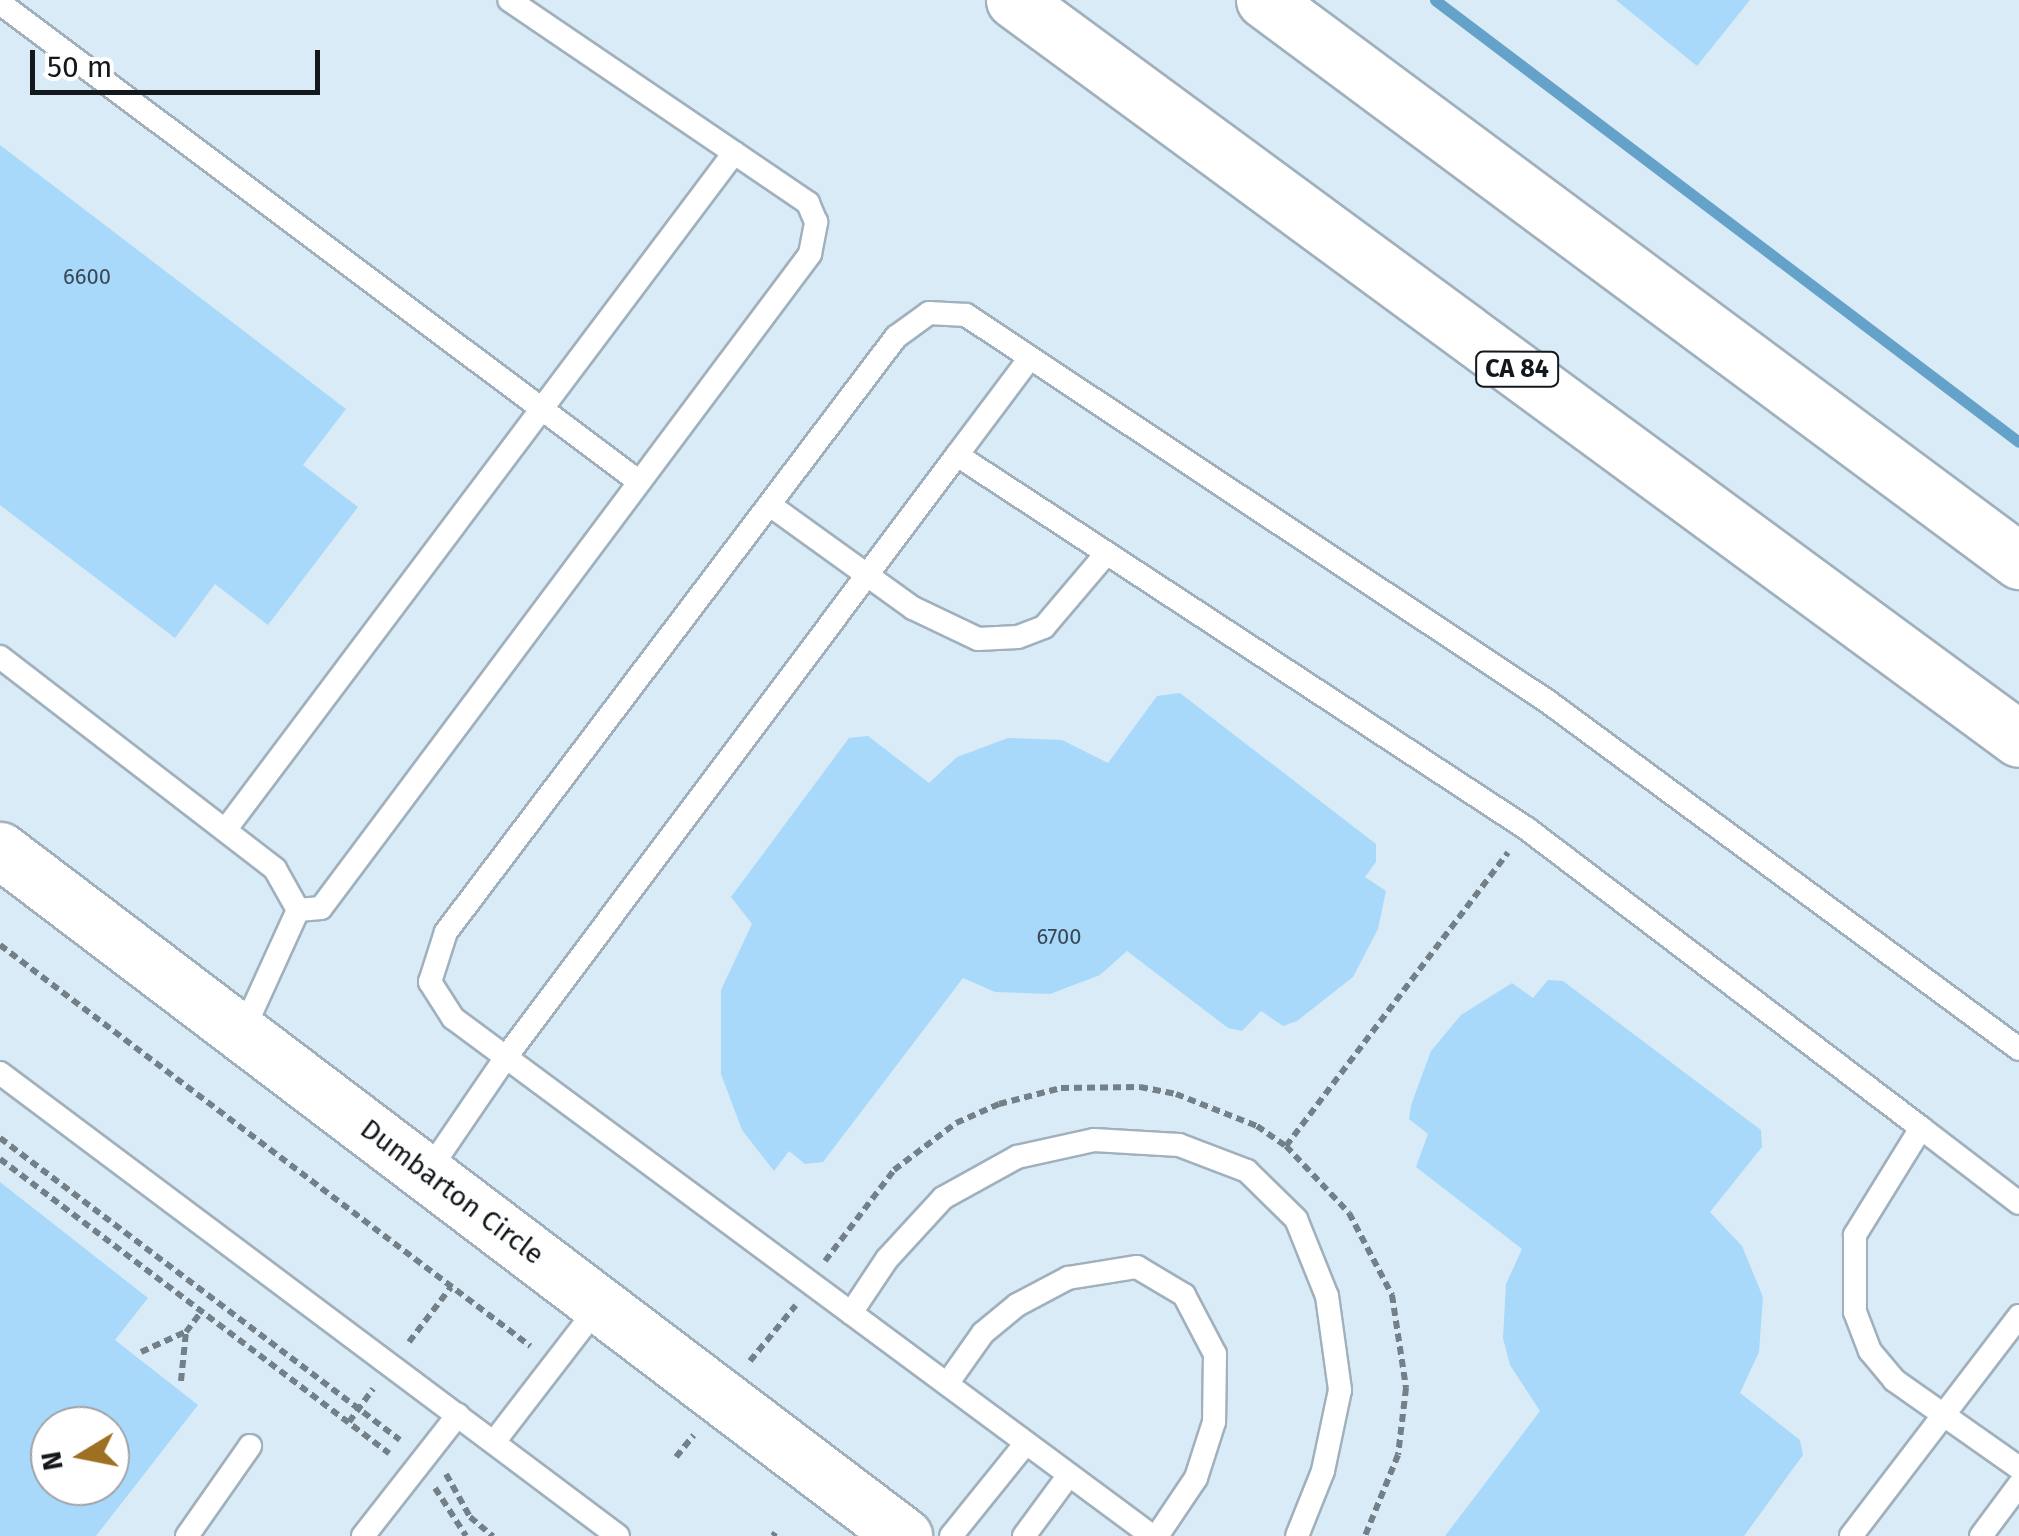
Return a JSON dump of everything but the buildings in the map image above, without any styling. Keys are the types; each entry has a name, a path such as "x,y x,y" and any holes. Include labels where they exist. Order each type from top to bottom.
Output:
{"main road":[{"name":"CA 84","path":"1014,0 2019,739"},
{"name":"CA 84","path":"1074,0 2019,698"},
{"path":"1264,0 2019,561"},
{"name":"Dumbarton Circle","path":"0,850 904,1536"}],"lane":[{"path":"298,910 321,908 810,254 816,222 808,203 508,0"},
{"path":"0,3 543,406 638,482"},
{"path":"226,829 734,153"},
{"path":"947,1384 983,1333 1016,1304 1068,1278 1137,1267 1184,1295 1215,1354 1214,1422 1196,1478 1154,1536 1070,1475 506,1058 453,1018 430,982 446,932 896,337 929,313 966,315 1547,701 2019,1049"},
{"path":"426,1173 506,1058 1029,359"},
{"path":"957,455 1526,828 2019,1203"},
{"path":"770,505 866,576 945,626 978,639 1018,637 1064,608 1105,555"},
{"path":"0,657 275,869 298,910"},
{"path":"242,1033 298,910"},
{"path":"0,1073 618,1536"},
{"path":"1921,1128 1870,1202 1855,1235 1850,1273 1855,1312 1870,1351 1894,1380 2019,1468"},
{"path":"851,1313 887,1259 943,1198 1018,1158 1111,1141 1179,1145 1247,1171 1296,1219 1327,1296 1340,1390 1323,1471 1297,1536"},
{"path":"494,1442 601,1303"},
{"path":"1851,1536 2019,1316"},
{"path":"363,1536 458,1416"},
{"path":"951,1536 1026,1442"},
{"path":"186,1536 250,1446"},
{"path":"1024,1536 1070,1475"},
{"path":"1981,1536 2019,1486"}],"path":[{"path":"1286,1146 1526,828"},
{"path":"0,945 530,1346"},
{"path":"831,1251 894,1170 920,1149 956,1123 1041,1092 1096,1086 1176,1094 1227,1111 1286,1146 1349,1213 1374,1253 1392,1295 1402,1341 1406,1388 1398,1454 1365,1536"},
{"path":"0,1138 398,1439"},
{"path":"0,1159 389,1453"},
{"path":"406,1346 450,1286"},
{"path":"744,1369 800,1302"},
{"path":"181,1381 186,1332 200,1312"},
{"path":"141,1352 186,1332"},
{"path":"349,1422 374,1388"},
{"path":"676,1457 688,1442"},
{"path":"444,1472 470,1516 493,1536"},
{"path":"434,1488 466,1536"}],"waterway":[{"path":"1435,0 2019,442"}]}
